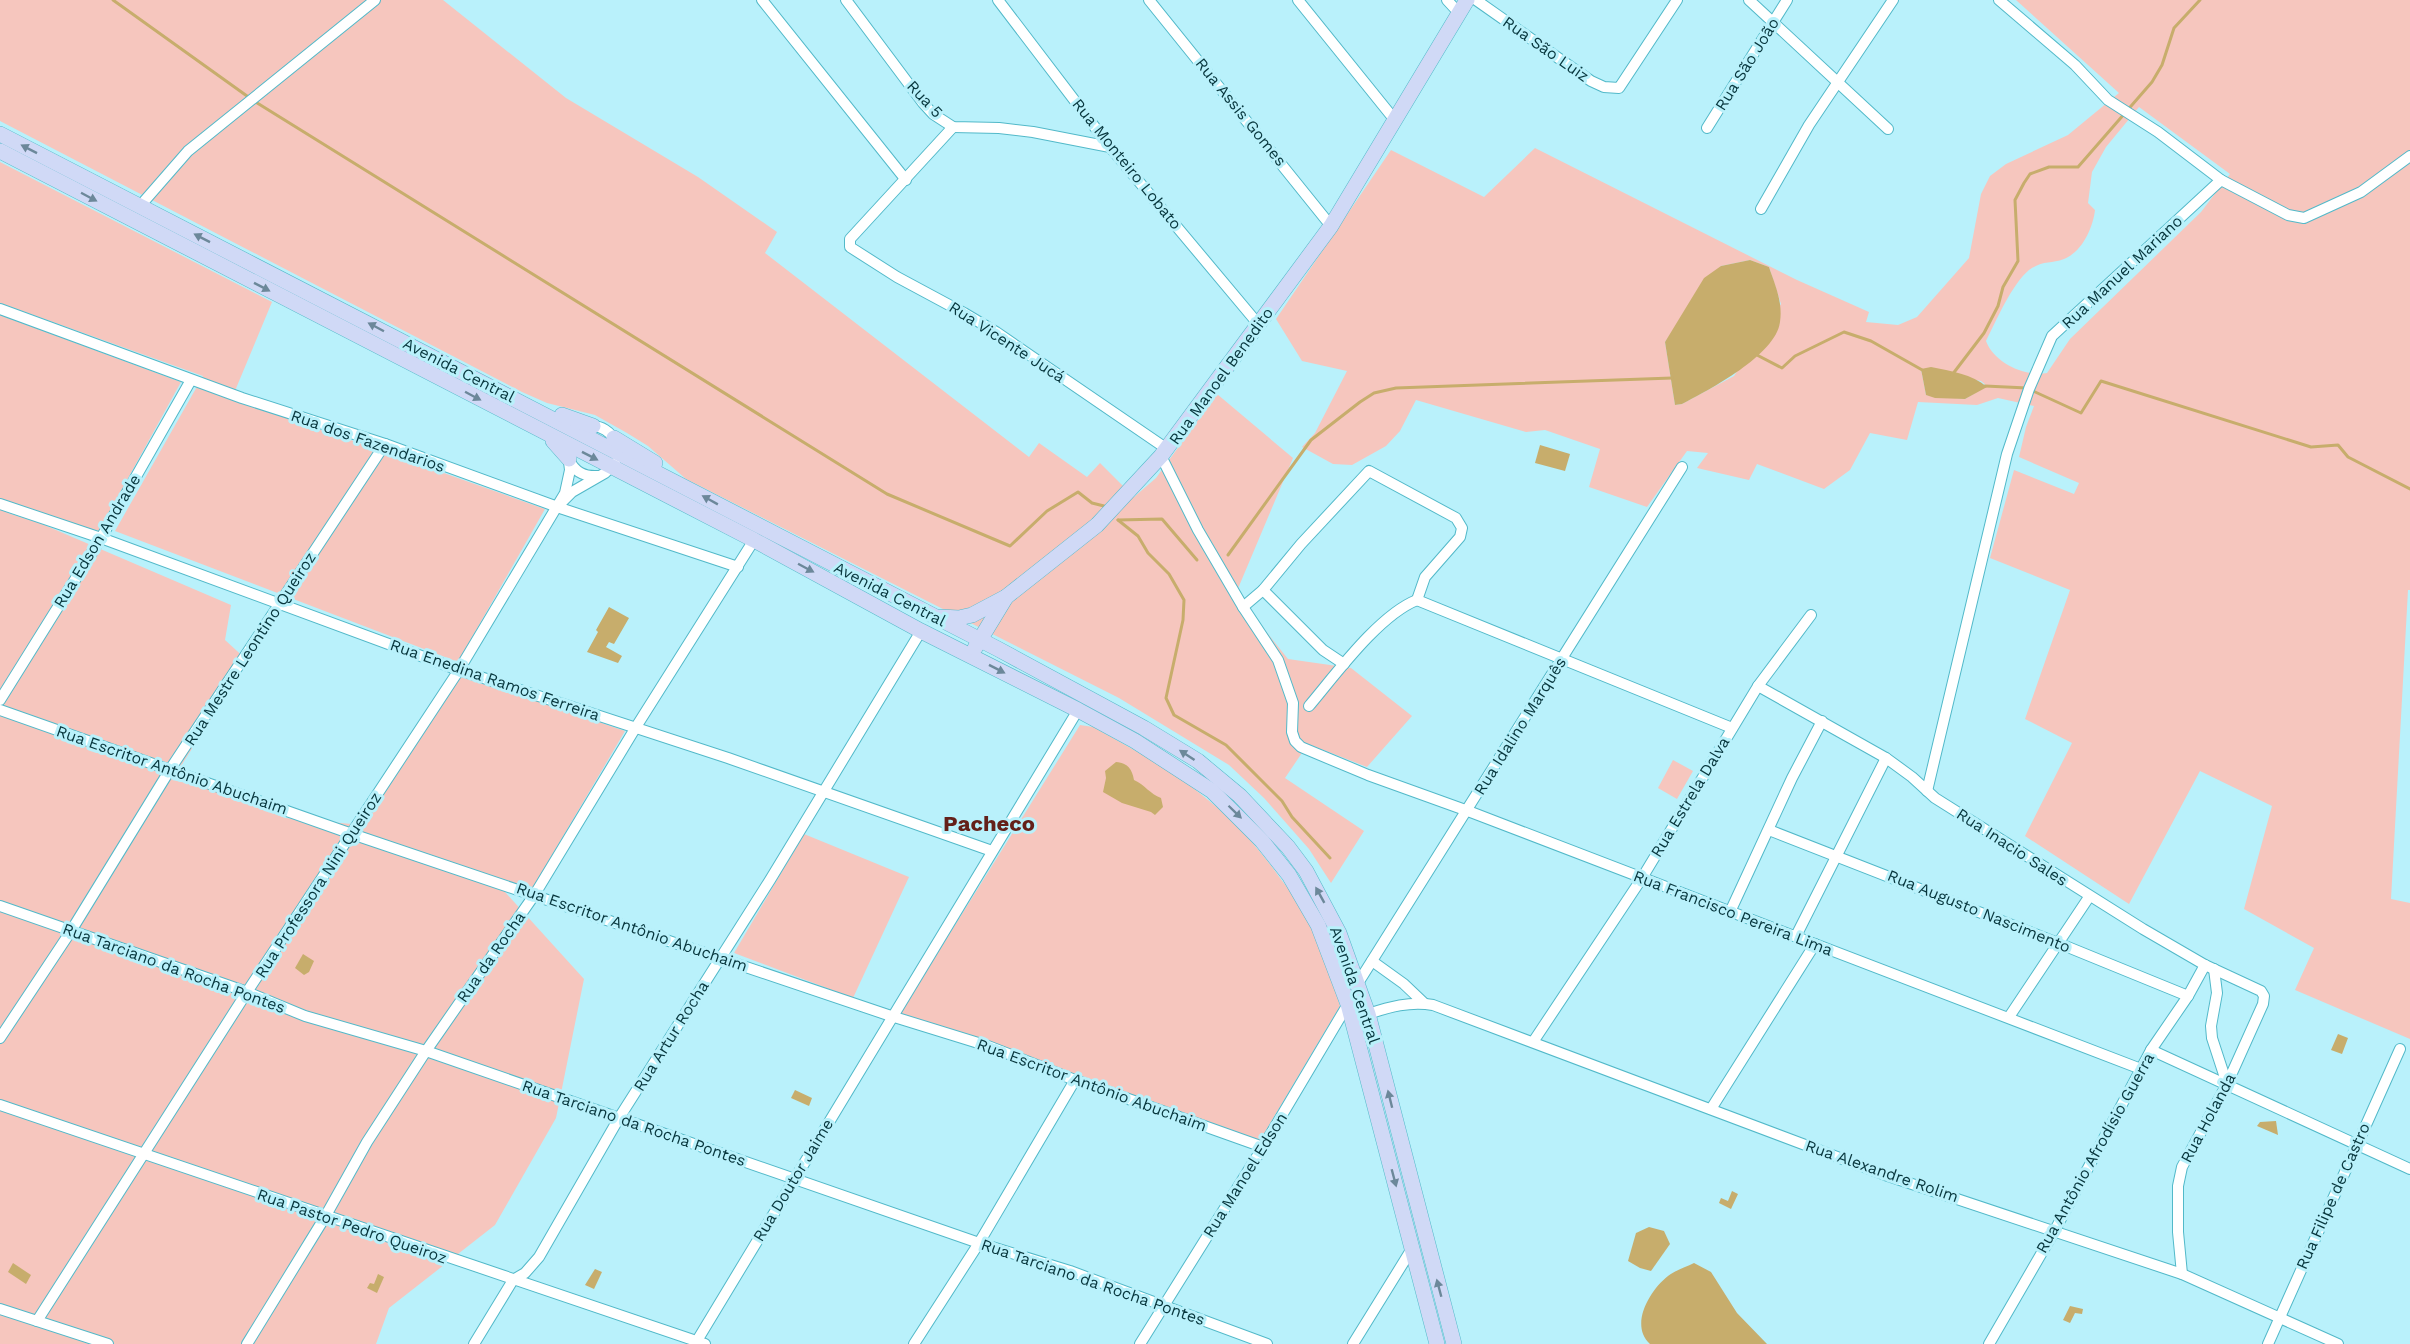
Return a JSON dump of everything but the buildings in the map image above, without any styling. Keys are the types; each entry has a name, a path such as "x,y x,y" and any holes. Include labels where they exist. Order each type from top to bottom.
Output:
{"main road":[{"name":"Rua Manoel Benedito","path":"933,617 959,618 972,615 1006,597 1097,525 1164,453 1331,226 1467,0"},
{"name":"Avenida Central","path":"0,134 577,432 615,461 631,477 754,540 921,631 1078,710 1135,741 1212,791 1256,834 1289,875 1318,925 1348,1004 1437,1344"},
{"name":"Avenida Central","path":"0,151 525,423 568,452 615,461 683,486 998,649 1144,728 1198,761 1240,796 1288,847 1306,872 1339,933 1368,1014 1454,1344"},
{"path":"524,404 592,426"},
{"path":"614,438 651,460 683,486"},
{"path":"598,476 615,474 631,477"},
{"name":"Rua Manoel Benedito","path":"970,656 1006,597"},
{"path":"996,615 992,633 998,649"}],"street":[{"path":"140,206 188,151 375,0"},
{"path":"762,0 906,180 953,127"},
{"name":"Rua 5","path":"846,0 923,103 933,114 953,127 1010,129 1110,147"},
{"name":"Rua Monteiro Lobato","path":"998,0 1110,147 1258,325"},
{"name":"Rua Assis Gomes","path":"1149,0 1331,226"},
{"path":"1298,0 1394,119"},
{"path":"1447,0 1458,14"},
{"name":"Rua São Luiz","path":"1476,0 1591,81 1604,87 1620,88 1677,0"},
{"path":"1749,0 1888,129"},
{"name":"Rua São João","path":"1707,128 1787,0"},
{"path":"1761,208 1809,125 1893,0"},
{"path":"1999,0 2075,65 2108,100 2158,132 2221,180 2288,215 2304,218 2361,192 2410,156"},
{"name":"Rua Vicente Jucá","path":"906,180 850,239 850,247 897,277 996,332 1164,453"},
{"name":"Rua Manuel Mariano","path":"1927,792 2007,454 2029,389 2052,336 2221,180"},
{"name":"Rua dos Fazendarios","path":"0,309 191,380 385,444 557,507 738,567"},
{"name":"Rua Edson Andrade","path":"0,700 101,538 191,380"},
{"path":"592,426 601,427 614,438 615,461 598,476 572,492 557,507 568,488 570,470 568,452 577,432 592,426"},
{"name":"Rua Mestre Leontino Queiroz","path":"0,1038 70,931 171,768 385,444"},
{"path":"568,452 577,471 584,475 598,476"},
{"path":"1164,453 1198,530 1243,607 1263,590 1301,544 1369,471 1456,518 1462,528 1460,537 1425,577 1417,600"},
{"name":"Rua Idalino Marquês","path":"1358,983 1682,467"},
{"name":"Rua Enedina Ramos Ferreira","path":"0,504 101,538 459,670 728,758 992,851"},
{"name":"Rua Professora Nini Queiroz","path":"37,1321 247,992 459,670 557,507"},
{"name":"Rua da Rocha","path":"247,1344 325,1217 367,1142 426,1051 535,894 636,727 754,540"},
{"path":"1263,590 1323,650 1344,664"},
{"path":"1309,706 1377,627 1407,604 1417,600 1562,657 1731,728"},
{"name":"Rua Francisco Pereira Lima","path":"1243,607 1278,660 1293,703 1294,741 1301,747 1323,758 1468,811 2141,1069"},
{"name":"Rua Estrela Dalva","path":"1533,1042 1642,878 1758,686 1811,615"},
{"name":"Rua Artur Rocha","path":"474,1344 513,1280 525,1273 539,1257 619,1118 824,793 921,631"},
{"name":"Rua Inacio Sales","path":"1758,686 1886,758 1912,777 1927,792 2089,897 2209,967 2261,991 2264,1004"},
{"name":"Rua Escritor Antônio Abuchaim","path":"0,710 171,768 352,834 891,1016 988,1046 1075,1080 1263,1147"},
{"name":"Rua Doutor Jaime","path":"698,1343 891,1016 1078,710"},
{"path":"1730,912 1792,778 1822,721"},
{"path":"1796,936 1886,758"},
{"name":"Rua Augusto Nascimento","path":"1769,830 2058,942 2188,996"},
{"path":"2009,1017 2089,897"},
{"name":"Rua Tarciano da Rocha Pontes","path":"0,906 247,992 305,1016 426,1051 979,1243 1070,1270 1267,1344"},
{"path":"1711,1109 1815,944"},
{"name":"Rua Alexandre Rolim","path":"1372,961 1404,984 1424,1003 1885,1175 2182,1274 2338,1344"},
{"path":"2209,967 2217,993 2211,1026 2212,1038 2228,1084"},
{"name":"Rua Antônio Afrodísio Guerra","path":"1989,1344 2055,1230 2151,1050 2209,967"},
{"name":"Rua Alexandre Rolim","path":"1368,1014 1394,1006 1424,1003"},
{"name":"Rua Manoel Edson","path":"1140,1344 1263,1147 1348,1004"},
{"name":"Rua Holanda","path":"2182,1274 2178,1232 2179,1178 2194,1143 2228,1084 2264,1004"},
{"name":"Rua Filipe de Castro","path":"2268,1344 2400,1049"},
{"path":"2151,1050 2410,1169"},
{"path":"914,1344 979,1243 1075,1080"},
{"name":"Rua Pastor Pedro Queiroz","path":"0,1106 698,1343"},
{"path":"1353,1344 1413,1247"},
{"path":"0,1309 108,1344"}],"shaded area":[{"path":"0,0 443,0 566,98 698,177 777,232 765,253 1029,457 1039,443 1087,477 1100,463 1134,497 1156,478 1217,394 1293,458 1234,598 1249,610 1288,659 1351,668 1412,716 1367,767 1308,744 1285,778 1364,831 1331,883 1309,849 1264,798 1229,765 1119,698 686,479 648,446 595,415 547,403 522,392 0,121"},
{"path":"2016,0 2410,0 2410,590 2408,590 2391,899 2410,903 2410,1039 2295,990 2314,948 2244,909 2272,806 2200,771 2129,904 2025,836 2072,743 2025,719 2070,590 1990,558 2014,470 2074,494 2079,483 2019,457 2034,406 1998,398 1977,405 1918,402 1907,440 1870,433 1850,470 1824,489 1757,464 1749,480 1697,468 1708,453 1687,451 1647,507 1589,487 1600,449 1545,430 1526,432 1416,400 1400,431 1386,446 1352,465 1333,464 1302,447 1315,433 1347,371 1302,361 1276,319 1391,150 1484,197 1535,148 1797,280 1869,312 1866,322 1898,325 1917,317 1969,258 1981,194 1990,176 2006,164 2068,135 2119,93","holes":["2139,107 2230,174 2201,212 2070,339 2047,373 2029,373 2011,367 1996,356 1986,341 2011,293 2023,276 2039,265 2070,256 2086,239 2095,210 2088,203 2092,172 2106,147","1750,260 1769,267 1781,304 1734,376 1682,404 1675,405 1665,342 1721,266","1921,369 1981,381 1987,386 1965,399 1926,395"]},
{"path":"0,162 272,302 232,398 545,509 458,662 115,531 203,376 0,303"},
{"path":"1750,260 1769,267 1774,280 1780,308 1780,322 1776,334 1767,347 1740,370 1694,398 1675,405 1665,342 1704,278 1721,266"},
{"path":"0,315 181,382 99,531 5,512 42,524 231,605 225,640 248,661 172,780 215,789 285,818 363,825 462,675 625,731 532,889 495,881 584,979 556,1118 495,1225 389,1308 376,1344 0,1344"},
{"path":"1931,367 1968,376 1987,387 1965,399 1935,398 1926,395 1921,369"},
{"path":"1540,445 1570,454 1565,471 1535,463"},
{"path":"609,607 629,618 614,644 609,642 606,647 622,656 618,663 587,652"},
{"path":"1080,725 1093,727 1148,758 1196,790 1218,809 1260,852 1301,905 1317,937 1340,1006 1259,1142 897,1018"},
{"path":"1673,760 1693,771 1677,799 1658,788"},
{"path":"1116,762 1126,765 1131,770 1134,780 1161,798 1163,807 1155,815 1122,803 1103,792 1105,771"},
{"path":"804,834 909,877 853,998 734,953"},
{"path":"303,954 314,961 309,972 304,975 295,968"},
{"path":"2338,1034 2348,1038 2342,1054 2331,1050"},
{"path":"795,1090 812,1098 809,1106 791,1098"},
{"path":"2276,1121 2278,1135 2257,1126 2260,1122"},
{"path":"1732,1191 1738,1194 1731,1209 1719,1203 1721,1198 1728,1201"},
{"path":"1649,1227 1664,1231 1670,1244 1651,1271 1628,1261 1636,1233"},
{"path":"13,1263 31,1275 26,1284 8,1272"},
{"path":"1694,1263 1711,1272 1737,1313 1767,1344 1650,1344 1641,1327 1644,1308 1661,1282 1678,1270"},
{"path":"595,1269 602,1272 594,1289 585,1285"},
{"path":"378,1274 384,1277 377,1293 367,1288 370,1283 374,1284"},
{"path":"2070,1306 2083,1309 2082,1314 2075,1313 2070,1323 2063,1320"}],"waterway":[{"path":"113,0 247,96"},
{"path":"1952,375 1984,333 1998,306 2003,287 2018,261 2015,200 2024,183 2030,174 2049,167 2078,167 2152,82 2162,65 2174,28 2200,0"},
{"path":"254,101 887,494 1010,546 1047,511 1078,492 1092,503 1104,506"},
{"path":"1755,354 1782,368 1795,356 1844,332 1871,341 1924,371"},
{"path":"1228,555 1311,440 1374,393 1396,388 1672,378"},
{"path":"2033,391 2081,413 2101,381 2311,447 2338,445 2348,457 2410,489"},
{"path":"1985,386 2027,388"},
{"path":"1118,520 1162,519 1197,560"},
{"path":"1118,520 1138,536 1148,553 1169,574 1184,600 1183,620 1166,698 1174,715 1226,745 1282,801 1292,817 1330,858"}],"district":[{"name":"Pacheco","path":"989,823"}]}
